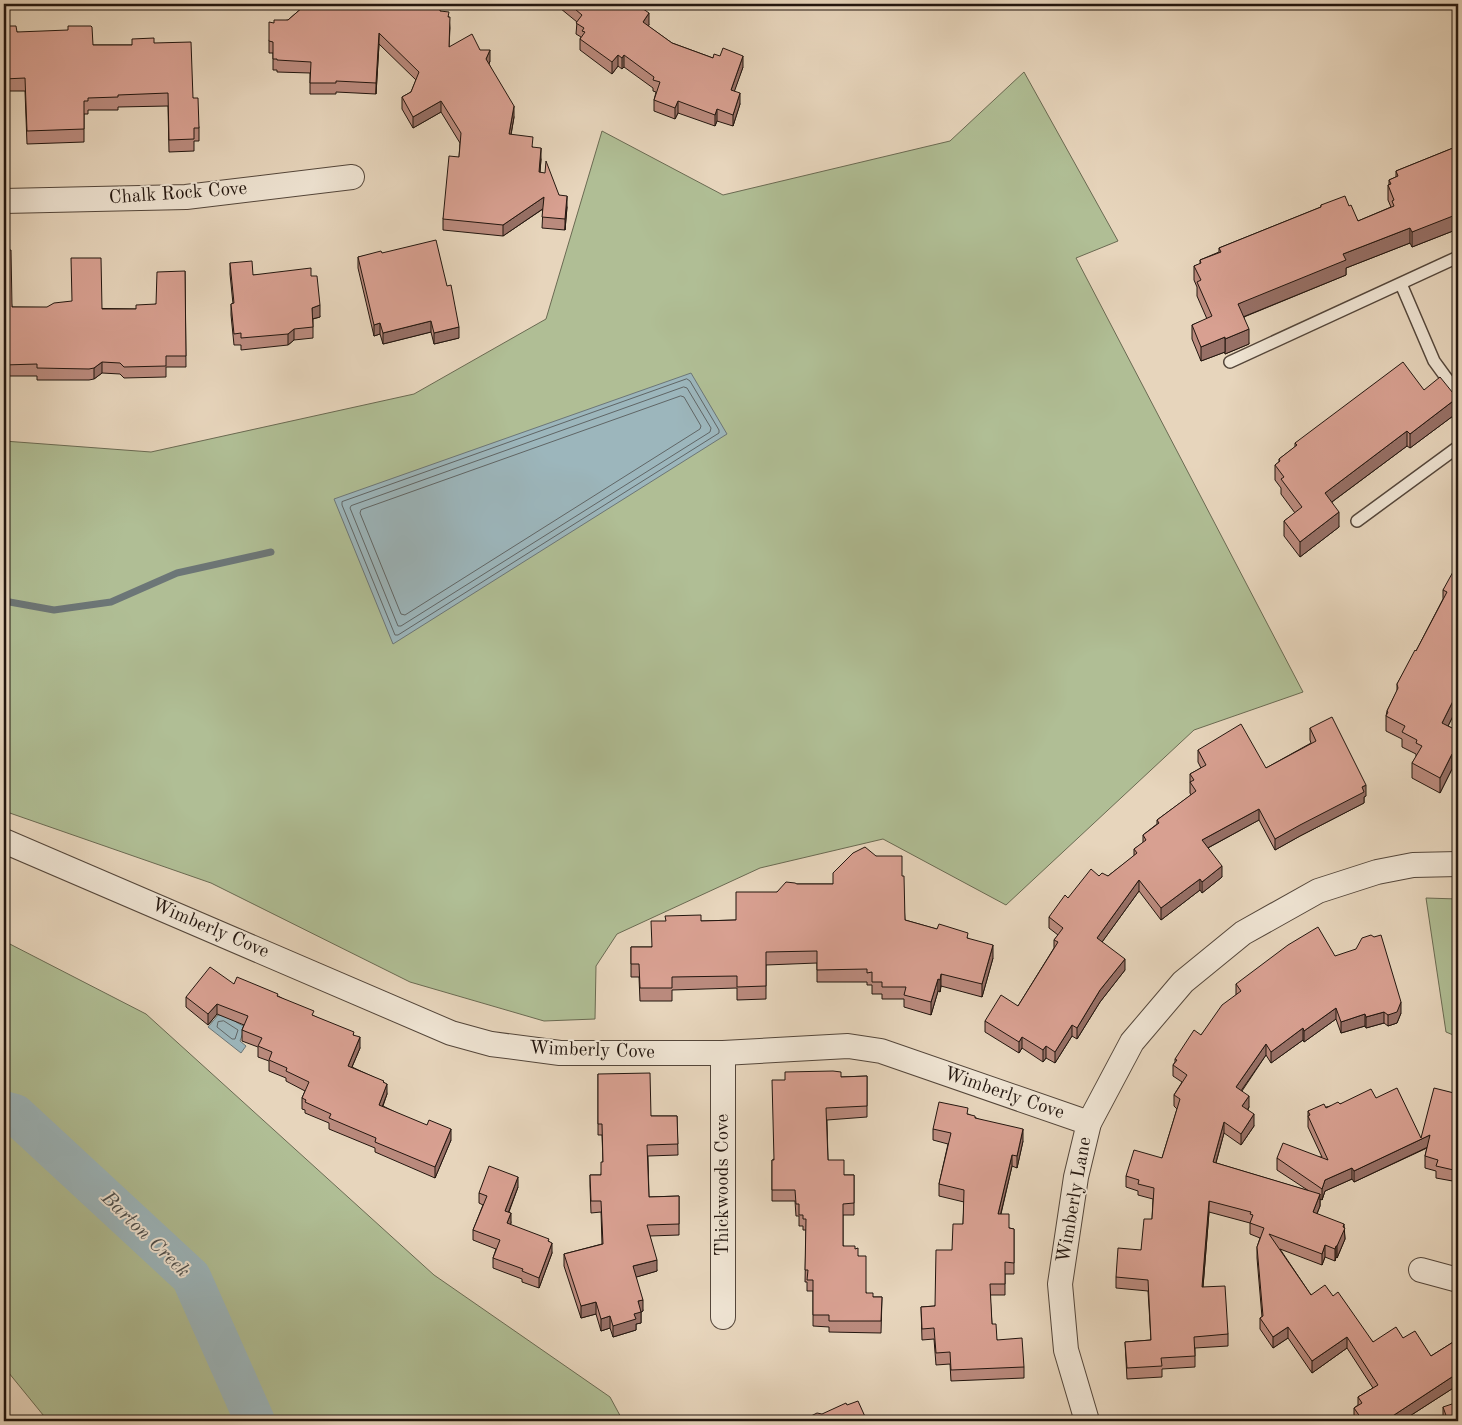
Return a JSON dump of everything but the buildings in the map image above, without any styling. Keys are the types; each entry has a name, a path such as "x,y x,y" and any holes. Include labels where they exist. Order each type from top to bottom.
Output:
{"street":[{"name":"Chalk Rock Cove","path":"4,201 186,197 352,176"},
{"name":"Wimberly Cove","path":"4,841 451,1033 491,1044 560,1053 723,1053 848,1046 880,1051 1089,1122"},
{"name":"Wimberly Lane","path":"1087,1421 1066,1350 1060,1284 1076,1177 1089,1122 1132,1042 1183,982 1243,933 1318,891 1377,872 1413,865 1458,864"},
{"name":"Thickwoods Cove","path":"723,1053 723,1316"},
{"path":"1422,1270 1458,1280"}],"lane":[{"path":"1230,362 1458,257"},
{"path":"1401,284 1434,361 1458,394"},
{"path":"1357,521 1458,447"}],"green space":[{"path":"1024,72 1118,241 1076,258 1303,692 1194,730 1006,905 883,839 760,868 617,934 596,966 595,1019 544,1021 410,982 211,883 4,811 4,441 151,452 414,394 546,319 602,131 723,195 950,141"},
{"path":"1426,898 1458,899 1458,1037 1446,1032"},
{"path":"4,941 146,1014 434,1275 610,1397 623,1421 48,1421 4,1367"}],"water":[{"path":"691,373 727,434 393,644 334,499"},
{"path":"218,1015 235,1020 245,1027 240,1041 246,1046 241,1053 208,1027"}],"waterway":[{"path":"4,601 54,610 111,602 177,573 271,552"},
{"name":"Barton Creek","path":"4,1111 15,1114 191,1277 255,1421"}]}
